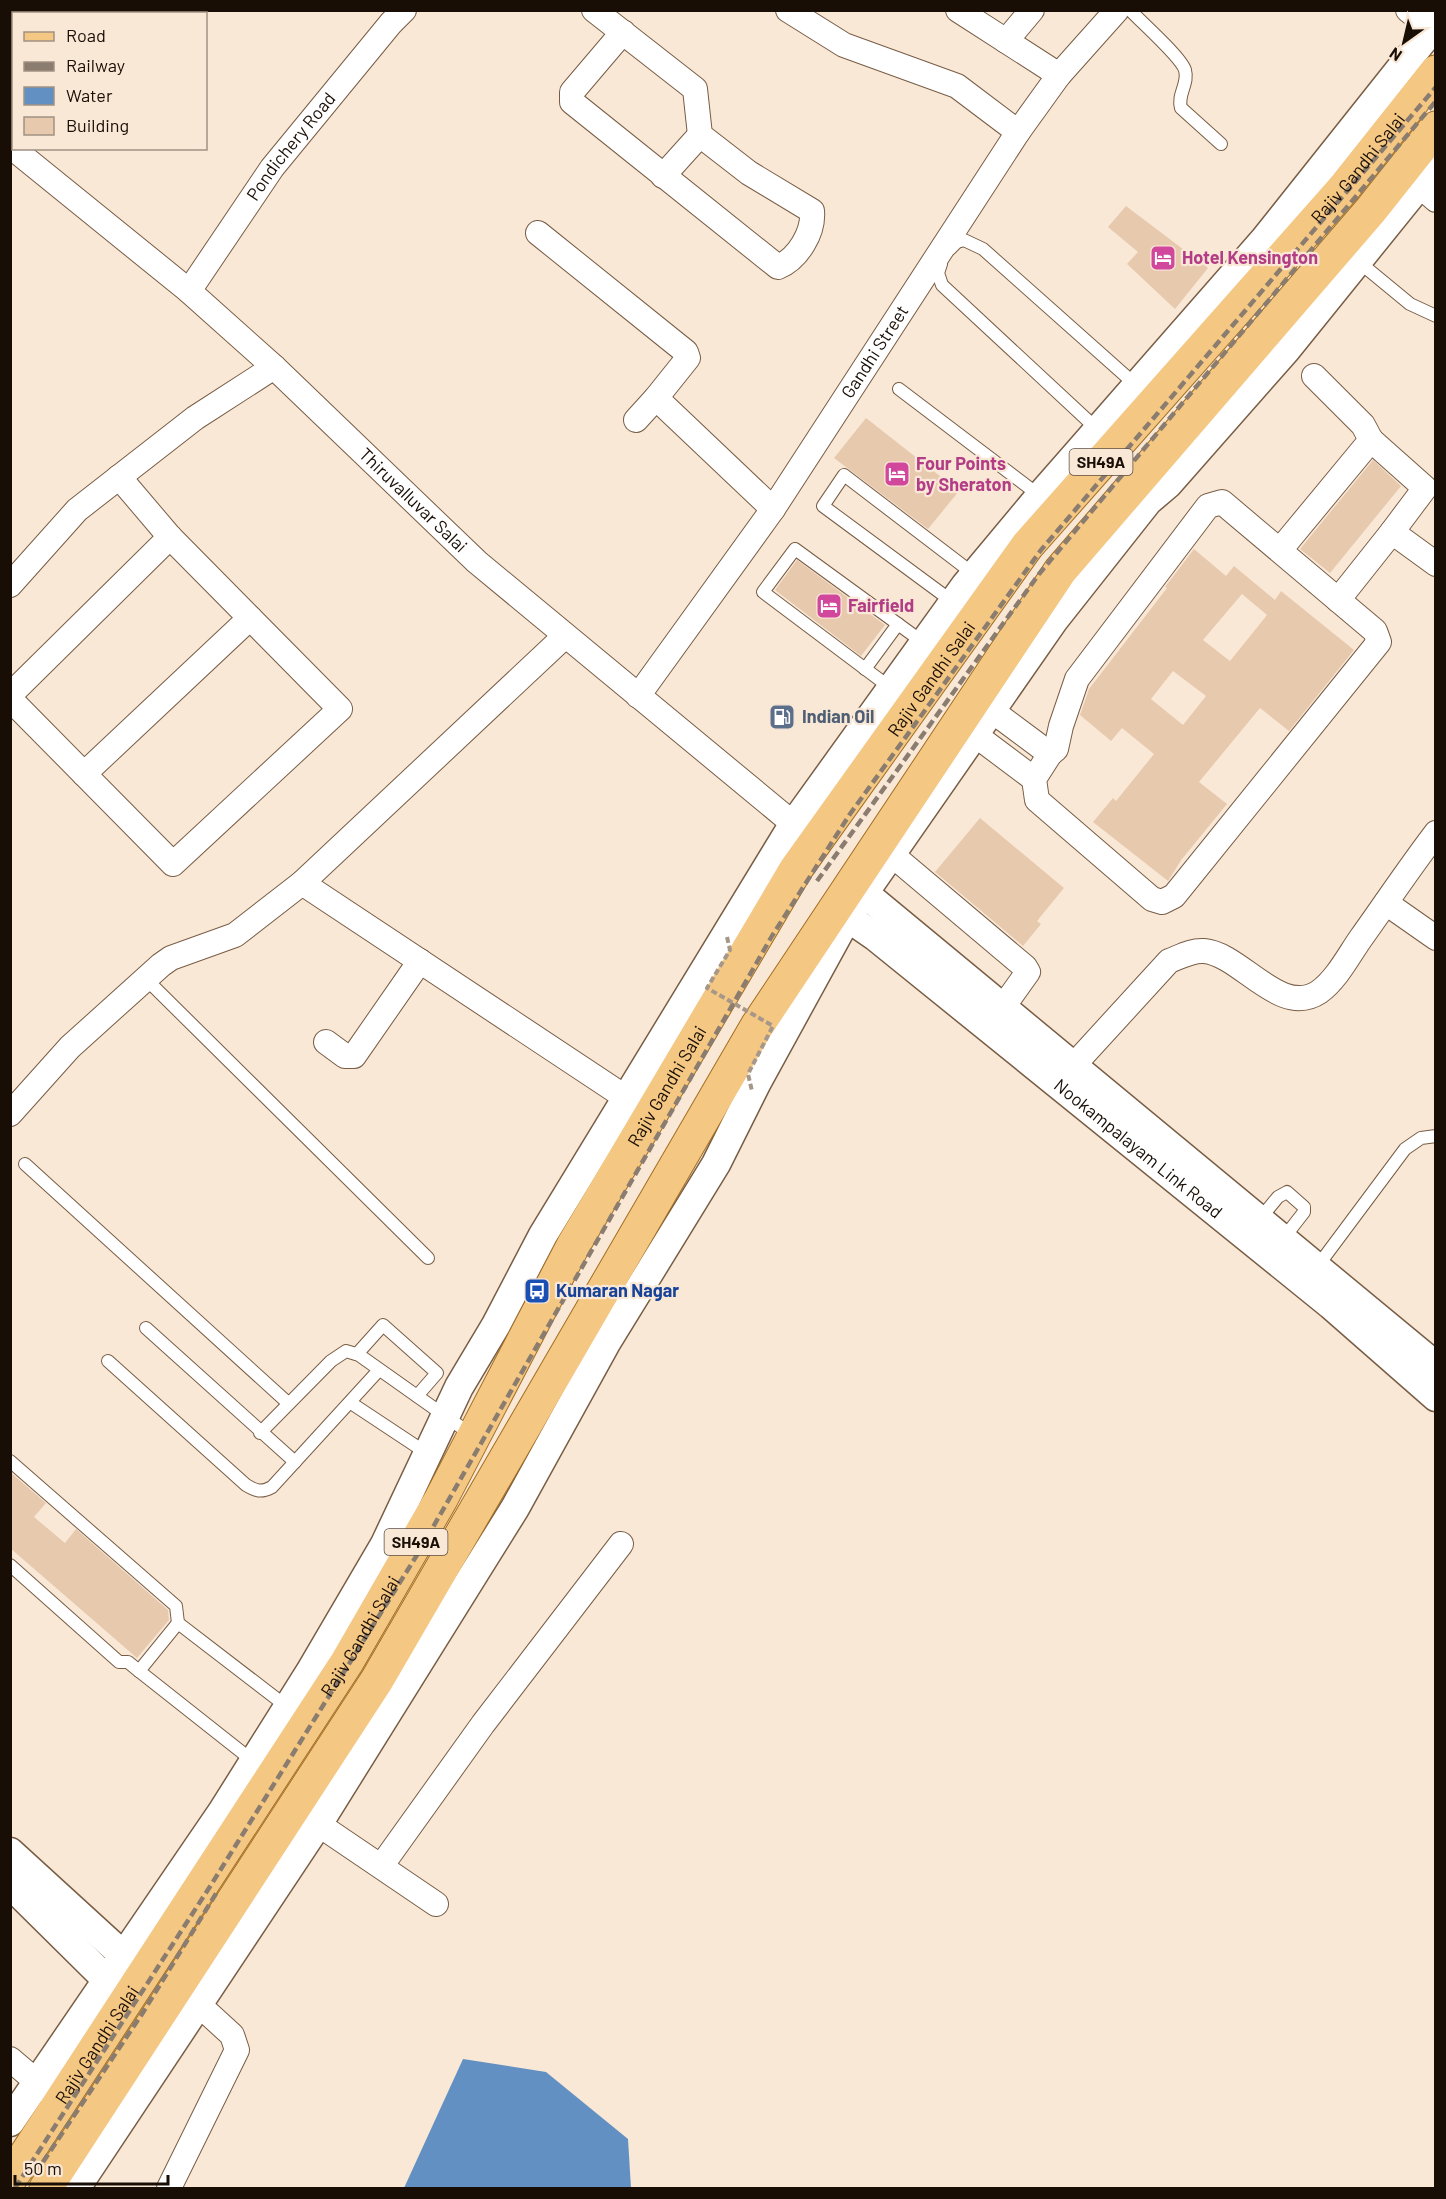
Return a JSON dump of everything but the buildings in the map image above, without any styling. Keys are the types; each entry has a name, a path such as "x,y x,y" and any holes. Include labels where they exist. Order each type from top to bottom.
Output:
{"main road":[{"name":"Rajiv Gandhi Salai","path":"10,2179 49,2092 347,1662 473,1436 574,1244 640,1107 796,869 805,833 1027,546 1344,188 1436,72"},
{"name":"Rajiv Gandhi Salai","path":"46,2188 371,1689 757,1026 849,900 1060,571 1371,210 1436,128"},
{"path":"392,1584 422,1600"}],"street":[{"name":"Pondichery Road","path":"189,291 272,168 391,23 405,10"},
{"path":"594,10 623,32 695,89 700,135 749,173 812,211 813,224 789,262 777,267 572,102 572,92 623,32"},
{"path":"788,10 844,45 957,86 1018,132"},
{"path":"958,10 1059,75"},
{"path":"1006,41 1032,10"},
{"name":"Gandhi Street","path":"638,696 773,509 1018,132 1059,75 1117,10"},
{"path":"10,2122 49,2092 107,1980 125,1957 253,1761 385,1544 459,1387 496,1325 543,1235 640,1107 727,937 805,833 893,689 975,575 1040,496 1272,231 1434,27 1408,10"},
{"path":"663,176 700,135"},
{"name":"Thiruvalluvar Salai","path":"15,150 189,291 274,367 477,562 805,833"},
{"path":"76,2188 318,1824 514,1508 606,1343 716,1164 849,900 891,854 1054,620 1148,501 1176,475 1430,183"},
{"path":"538,233 686,351 688,358 636,420"},
{"path":"10,585 77,510 195,418 274,367"},
{"path":"1314,376 1363,425 1371,440 1425,488 1338,600"},
{"path":"656,398 773,509"},
{"path":"1280,550 1371,440"},
{"path":"119,477 170,537 340,709 173,864 10,697 170,537"},
{"path":"1222,502 1338,600 1375,631 1379,642 1374,653 1174,896 1162,902 1152,899 1037,800 1034,779 1050,754 1056,749 1060,726 1077,679 1208,506 1222,502"},
{"path":"1392,532 1436,564"},
{"path":"84,774 250,618"},
{"path":"10,1114 70,1047 171,958 235,935 302,883 565,636"},
{"path":"991,710 1050,754"},
{"path":"974,734 1034,779"},
{"path":"1073,1066 1169,961 1187,953 1204,951 1222,958 1285,996 1302,998 1318,992 1338,971 1436,833"},
{"path":"891,854 1025,967 1028,972 1025,978 1003,1007"},
{"path":"302,883 640,1107"},
{"name":"Nookampalayam Link Road","path":"849,900 1003,1007 1434,1361"},
{"name":"Nookampalayam Link Road","path":"849,900 1331,1305 1436,1397"},
{"path":"1386,903 1436,938"},
{"path":"326,1042 345,1056 354,1056 420,961"},
{"path":"382,1865 483,1724 621,1544"},
{"path":"318,1824 382,1865 436,1904"},
{"path":"10,1852 125,1957"},
{"path":"10,1884 107,1980"},
{"path":"169,2188 235,2059 237,2050 232,2035 197,2003"},
{"path":"10,2059 49,2092"}],"lane":[{"path":"1130,10 1183,65 1186,79 1180,95 1181,108 1221,144"},
{"path":"1098,430 942,285 938,278 938,268 951,248 964,240 983,249 1137,386"},
{"path":"1359,262 1410,304 1436,316"},
{"path":"899,389 1040,496"},
{"path":"954,603 823,506 844,475 975,575"},
{"path":"893,689 763,592 795,549 926,644"},
{"path":"866,669 898,624"},
{"path":"146,979 428,1258"},
{"path":"1317,1267 1405,1149 1421,1138 1436,1136"},
{"path":"25,1164 288,1403"},
{"path":"1260,1220 1278,1197 1287,1192 1304,1207 1304,1212 1283,1239"},
{"path":"357,1354 383,1325 437,1373 417,1396"},
{"path":"146,1328 260,1433 295,1462"},
{"path":"260,1433 339,1354 346,1351 357,1354 473,1436"},
{"path":"108,1361 246,1485 256,1491 272,1487 379,1370"},
{"path":"351,1403 428,1454"},
{"path":"10,1461 176,1606 178,1623 286,1706"},
{"path":"10,1565 120,1662 128,1662 253,1761"},
{"path":"139,1671 178,1623"}],"path":[{"path":"727,937 730,950 707,987 773,1026 748,1074 752,1090"}],"water":[{"path":"463,2059 546,2072 628,2139 631,2188 404,2188"}],"railway":[{"path":"15,2188 211,1885 417,1555 772,936 850,814 1041,550 1436,87"},
{"path":"817,881 1039,574 1436,101"},
{"path":"43,2162 142,2014 217,1892"}],"place":[{"name":"Hotel Kensington","path":"1163,258"},
{"name":"Four Points by Sheraton","path":"897,474"},
{"name":"Fairfield","path":"829,606"},
{"name":"Indian Oil","path":"782,717"},
{"name":"Kumaran Nagar","path":"537,1291"}]}
